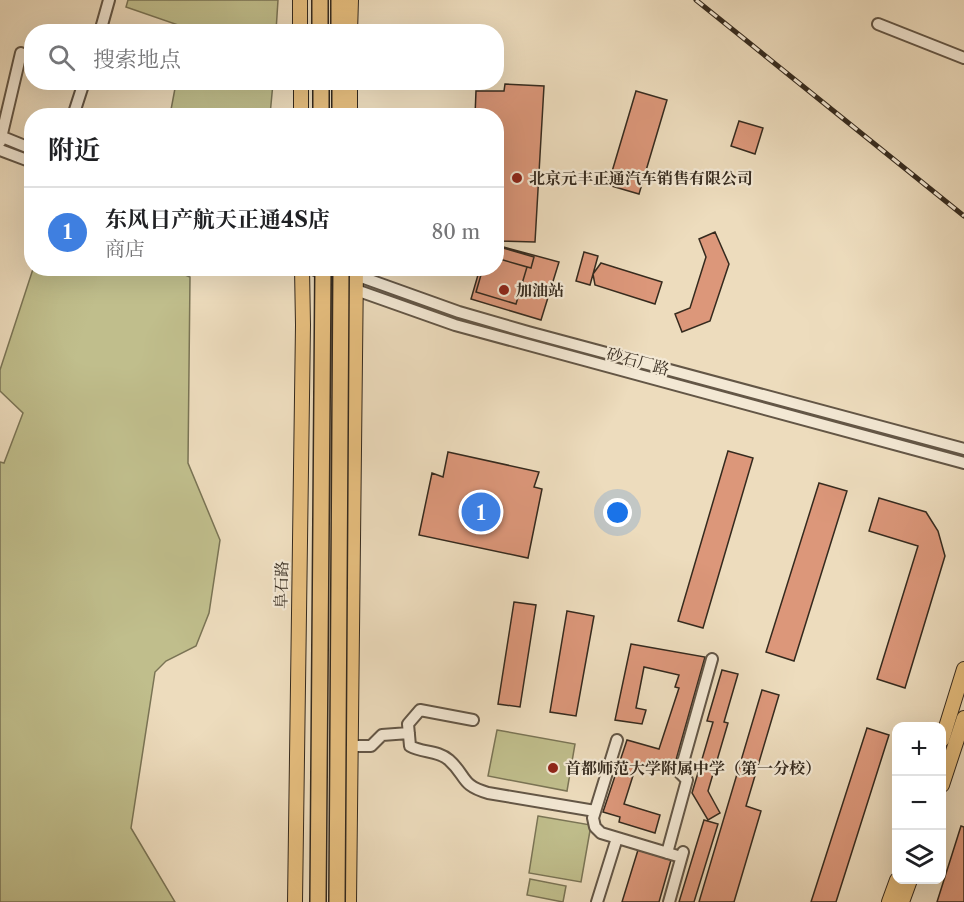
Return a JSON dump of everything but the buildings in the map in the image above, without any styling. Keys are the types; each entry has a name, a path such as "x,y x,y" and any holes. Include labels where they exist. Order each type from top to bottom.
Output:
{"highway":[{"path":"320,0 320,24"},
{"path":"339,0 339,24"},
{"path":"321,90 321,108"},
{"path":"340,90 340,108"},
{"path":"318,902 322,276"},
{"path":"337,902 340,276"}],"main road":[{"path":"300,0 300,24"},
{"path":"350,24 351,0"},
{"path":"300,90 301,108"},
{"path":"350,90 350,108"},
{"name":"阜石路","path":"295,902 302,276"},
{"path":"349,902 356,276"},
{"path":"946,727 964,669"},
{"path":"945,776 964,718"},
{"path":"889,902 895,884"},
{"path":"902,902 908,884"}],"street":[{"path":"102,24 109,0"},
{"path":"878,24 964,58"},
{"path":"21,53 0,138 24,146"},
{"path":"76,108 81,90"},
{"path":"0,150 24,159"},
{"name":"砂石厂路","path":"327,276 356,290 455,325 964,464"},
{"name":"砂石厂路","path":"366,276 459,312 534,334 964,449"},
{"path":"667,853 687,780 680,773 712,659"},
{"path":"473,720 420,710 408,724 410,746 438,753 449,760 466,783 474,789 595,811"},
{"path":"351,746 370,746 382,735 409,733"},
{"path":"617,740 593,818 595,827 601,833 616,838 667,853 682,854 669,902"},
{"path":"597,902 616,838"}],"shaded area":[{"path":"128,0 278,0 276,24 175,24 126,7"},
{"path":"175,90 272,90 271,108 171,108"},
{"path":"31,276 190,277 188,463 220,540 209,613 196,646 166,661 155,672 131,828 175,902 0,902 0,462 4,463 23,413 0,391 0,370"},
{"path":"497,730 575,744 567,791 488,776"},
{"path":"538,816 591,825 581,882 529,873"},
{"path":"530,879 566,886 563,902 527,895"}],"railway":[{"path":"696,0 964,216"}],"place":[{"name":"北京元丰正通汽车销售有限公司","path":"517,178"},
{"name":"加油站","path":"504,290"},
{"name":"东风日产航天正通4S店","path":"481,512"},
{"name":"首都师范大学附属中学（第一分校）","path":"553,768"}]}
